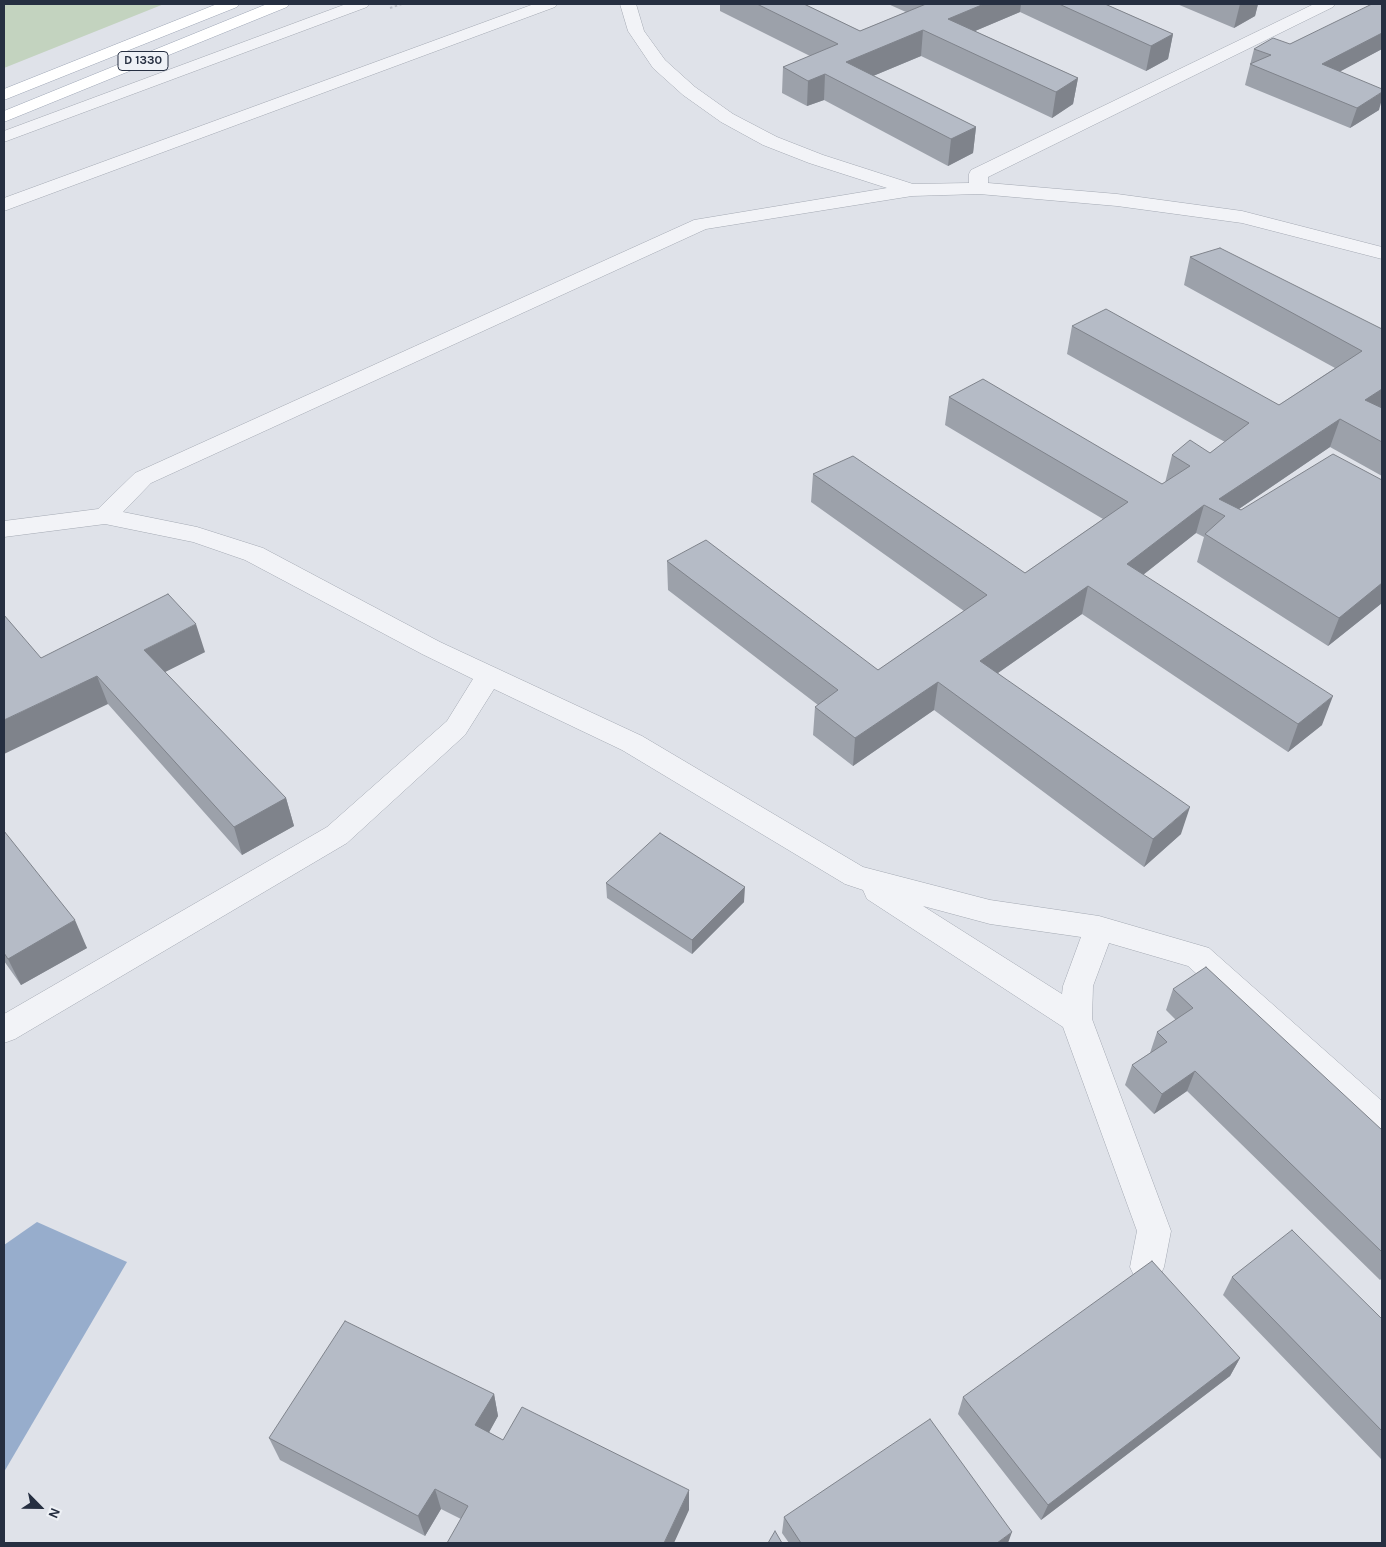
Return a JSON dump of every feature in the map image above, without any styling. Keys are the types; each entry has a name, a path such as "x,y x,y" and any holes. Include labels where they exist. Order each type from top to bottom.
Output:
{"main road":[{"name":"D 1330","path":"4,95 214,4"},
{"path":"4,95 231,4"},
{"name":"D 1330","path":"4,117 281,4"}],"street":[{"path":"4,137 361,4"},
{"path":"4,205 549,4"},
{"path":"628,4 636,31 659,64 689,91 727,118 770,141 816,159 912,190"},
{"path":"978,188 978,174 1327,4"},
{"path":"105,516 143,478 701,224 912,190 978,188 1117,200 1242,217 1382,253"},
{"path":"4,529 105,516 197,535 254,554 488,676 632,743 855,876 1076,1019"},
{"path":"4,1030 337,835 456,728 488,676"},
{"path":"855,876 990,912 1099,928 1198,957 1382,1121"},
{"path":"1099,928 1078,986 1076,1019 1154,1231 1147,1267"}],"green space":[{"path":"4,4 164,4 4,68"}],"water":[{"path":"37,1222 127,1262 4,1472 4,1245"}],"building":[{"path":"757,4 804,4 860,31 926,4 984,4 948,19 1078,78 1056,92 923,30 846,62 976,127 951,139 825,74 808,81 783,67 838,44"},
{"path":"1059,4 1105,4 1173,34 1151,46"},
{"path":"1372,4 1382,4 1382,33 1322,64 1382,89 1382,92 1357,108 1250,64 1271,55 1254,49 1273,38 1290,44"},
{"path":"1220,248 1382,329 1382,389 1365,400 1382,408 1382,442 1340,419 1219,499 1241,510 1333,454 1382,480 1382,583 1339,618 1205,534 1225,516 1204,505 1127,564 1333,696 1298,724 1088,586 980,661 1190,807 1153,839 938,682 855,738 815,707 838,690 667,561 706,540 878,670 987,595 813,474 853,456 1025,573 1128,502 949,397 983,379 1162,484 1190,466 1172,455 1190,440 1210,453 1249,423 1072,326 1106,309 1279,405 1362,351 1190,257"},
{"path":"168,594 196,624 144,650 286,798 234,827 97,676 4,720 4,615 41,658"},
{"path":"4,831 75,920 8,959 4,953"},
{"path":"660,833 745,887 692,940 606,883"},
{"path":"1206,967 1382,1130 1382,1252 1195,1071 1162,1094 1132,1065 1167,1042 1157,1032 1193,1008 1173,989"},
{"path":"1292,1230 1382,1319 1382,1431 1232,1277"},
{"path":"1152,1261 1240,1358 1048,1505 963,1397"},
{"path":"345,1321 494,1394 475,1425 503,1440 522,1407 689,1490 664,1543 447,1543 468,1506 435,1489 418,1516 269,1438"},
{"path":"930,1419 1012,1532 997,1543 801,1543 784,1517"},
{"path":"775,1531 782,1543 768,1543"}]}
